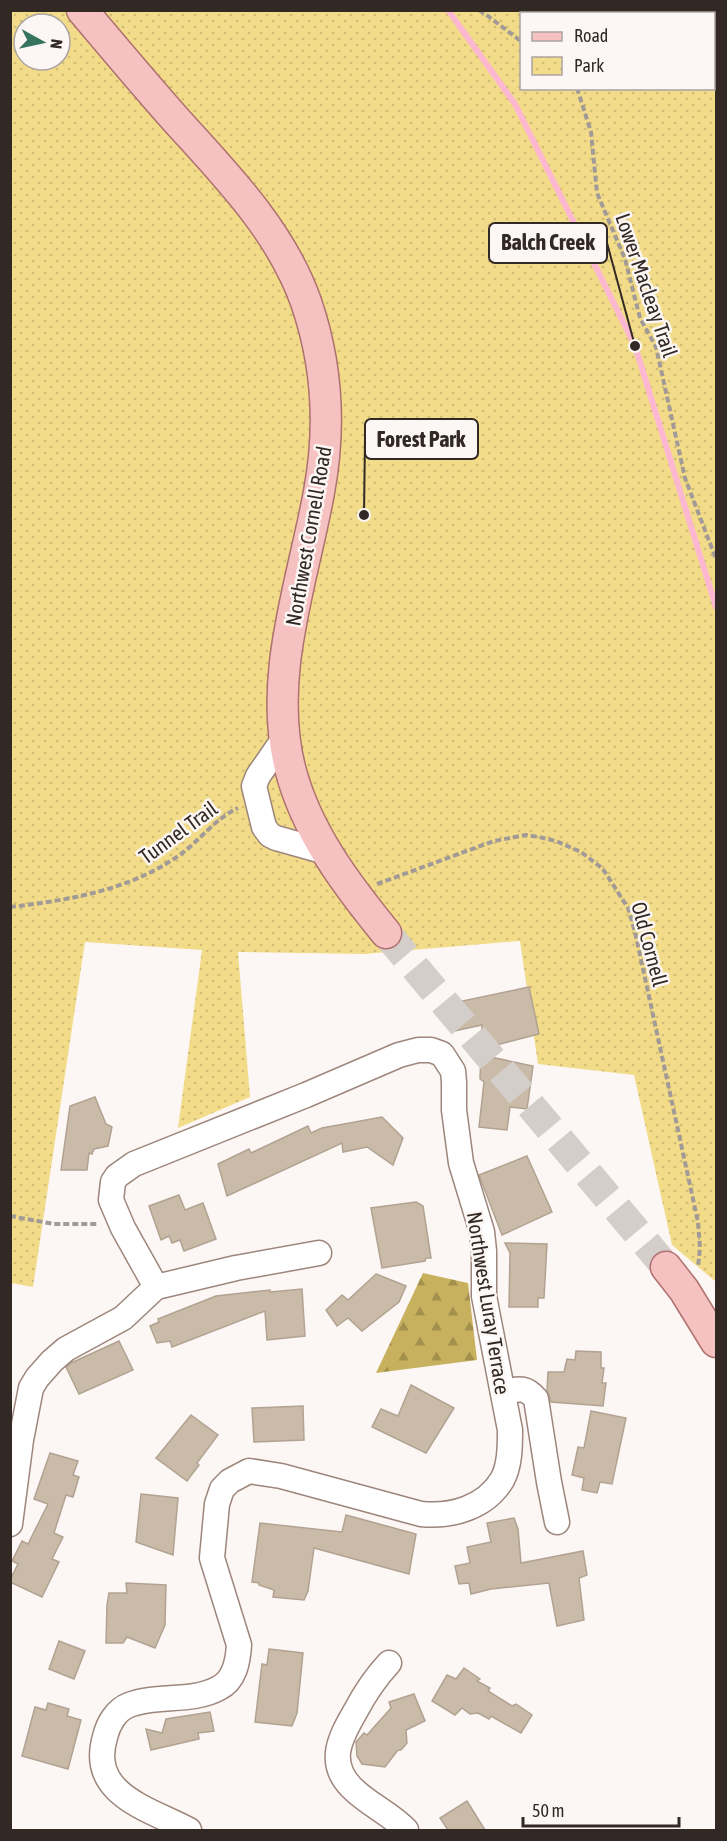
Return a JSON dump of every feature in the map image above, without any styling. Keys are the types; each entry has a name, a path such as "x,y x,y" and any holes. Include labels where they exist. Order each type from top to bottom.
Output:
{"main road":[{"name":"Northwest Cornell Road","path":"82,10 139,79 240,192 277,244 305,300 316,337 326,405 325,448 320,490 285,656 283,693 285,737 290,768 298,794 326,852 386,933"},
{"path":"675,1279 717,1342"}],"street":[{"path":"285,737 258,776 254,786 264,827 270,835 326,852"},
{"name":"Northwest Luray Terrace","path":"156,1287 123,1228 111,1200 113,1182 123,1171 134,1164 306,1095 399,1054 418,1050 431,1050 442,1054 453,1071 454,1110 461,1163 482,1232 484,1296 510,1430 510,1453 503,1479 493,1491 469,1508 454,1514 439,1516 421,1514 281,1476 249,1471 230,1481 222,1490 218,1504 212,1558 238,1645 235,1671 220,1688 206,1693 130,1705 119,1711 105,1734 101,1750 103,1768 115,1790 148,1820 189,1830"},
{"path":"10,1524 21,1440 32,1388 52,1360 66,1349 123,1318 156,1287 236,1268 319,1253"},
{"path":"503,1392 519,1389 529,1391 536,1399 557,1522"},
{"path":"389,1663 370,1684 340,1738 337,1752 344,1779 354,1790 385,1811 406,1830"}],"path":[{"path":"479,10 520,40"},
{"name":"Lower Macleay Trail","path":"579,90 591,132 597,193 625,259 640,318 656,347 685,478 717,559"},
{"name":"Tunnel Trail","path":"10,907 61,901 95,893 140,878 180,854 236,809 257,803"},
{"name":"Old Cornell","path":"354,892 494,841 526,835 556,842 581,852 603,869 628,908 635,932 698,1222 699,1248 696,1276 675,1279"},
{"path":"10,1216 54,1224 99,1224 123,1228"}],"green space":[{"path":"11,11 716,11 716,1282 672,1245 634,1075 538,1064 520,941 364,954 238,952 250,1097 178,1128 202,950 85,942 33,1287 11,1283"},
{"path":"423,1273 468,1283 477,1360 376,1373"}],"building":[{"path":"529,987 539,1034 481,1049 482,1025 454,1031 448,1004"},
{"path":"481,1055 533,1066 527,1109 510,1107 507,1130 479,1127 484,1082 480,1079"},
{"path":"95,1097 106,1124 112,1127 108,1146 94,1149 92,1154 89,1153 87,1170 61,1170 70,1106"},
{"path":"382,1117 403,1138 393,1165 367,1147 343,1152 342,1143 227,1196 218,1164 249,1149 251,1153 308,1126 311,1133 322,1128"},
{"path":"527,1156 552,1212 502,1235 479,1175"},
{"path":"179,1195 185,1210 203,1203 216,1239 184,1251 180,1240 172,1243 169,1236 161,1240 149,1206"},
{"path":"416,1202 423,1206 431,1258 382,1268 371,1208"},
{"path":"505,1243 547,1244 544,1298 538,1298 538,1307 509,1307 510,1253"},
{"path":"376,1274 406,1286 399,1302 362,1331 348,1318 337,1326 326,1310 342,1295 348,1300"},
{"path":"302,1289 305,1336 267,1340 265,1311 172,1347 170,1341 157,1343 150,1326 159,1322 158,1319 216,1296"},
{"path":"119,1341 133,1370 79,1394 66,1367"},
{"path":"576,1351 601,1352 601,1368 604,1368 602,1383 606,1383 603,1406 551,1402 547,1390 548,1372 564,1372 567,1359 575,1360"},
{"path":"411,1385 454,1408 426,1453 372,1427 381,1409 398,1416"},
{"path":"303,1406 304,1440 254,1442 252,1408"},
{"path":"591,1411 626,1418 612,1484 600,1482 597,1493 582,1490 584,1478 572,1475 578,1447 584,1448"},
{"path":"191,1415 218,1435 187,1481 156,1458"},
{"path":"50,1453 78,1461 73,1475 79,1477 73,1497 66,1495 54,1533 63,1537 52,1559 59,1562 42,1597 10,1580 18,1564 12,1561 22,1541 28,1544 48,1504 34,1499"},
{"path":"141,1494 178,1498 173,1555 136,1542"},
{"path":"346,1515 416,1534 409,1574 314,1548 308,1591 304,1600 273,1597 274,1590 252,1582 260,1523 342,1532"},
{"path":"514,1518 518,1529 521,1563 583,1551 587,1575 579,1578 584,1620 557,1626 549,1583 491,1589 471,1594 469,1583 459,1584 455,1566 470,1563 467,1547 491,1542 487,1523"},
{"path":"126,1583 166,1585 165,1625 155,1648 127,1637 123,1643 106,1643 109,1593 127,1593"},
{"path":"59,1641 85,1651 74,1679 49,1669"},
{"path":"269,1649 303,1653 297,1713 292,1726 255,1722 262,1664 267,1665"},
{"path":"464,1668 480,1679 477,1681 490,1688 488,1691 512,1706 516,1704 532,1715 521,1733 491,1716 489,1719 478,1713 470,1714 462,1708 455,1715 432,1701 447,1675 456,1679"},
{"path":"414,1694 425,1721 406,1730 407,1743 401,1750 398,1750 385,1767 362,1764 357,1756 356,1742 364,1733 367,1735 391,1708 389,1702"},
{"path":"48,1703 69,1709 67,1716 81,1720 68,1769 22,1756 35,1707 46,1710"},
{"path":"210,1712 214,1731 198,1733 199,1739 151,1750 146,1729 162,1733 166,1719"},
{"path":"467,1801 485,1830 448,1830 440,1818"}],"waterway":[{"path":"448,10 515,104 635,346 716,607"}],"tunnel":[{"path":"386,933 666,1267"}],"place":[{"name":"Balch Creek","path":"635,346"},
{"name":"Forest Park","path":"364,515"}]}
